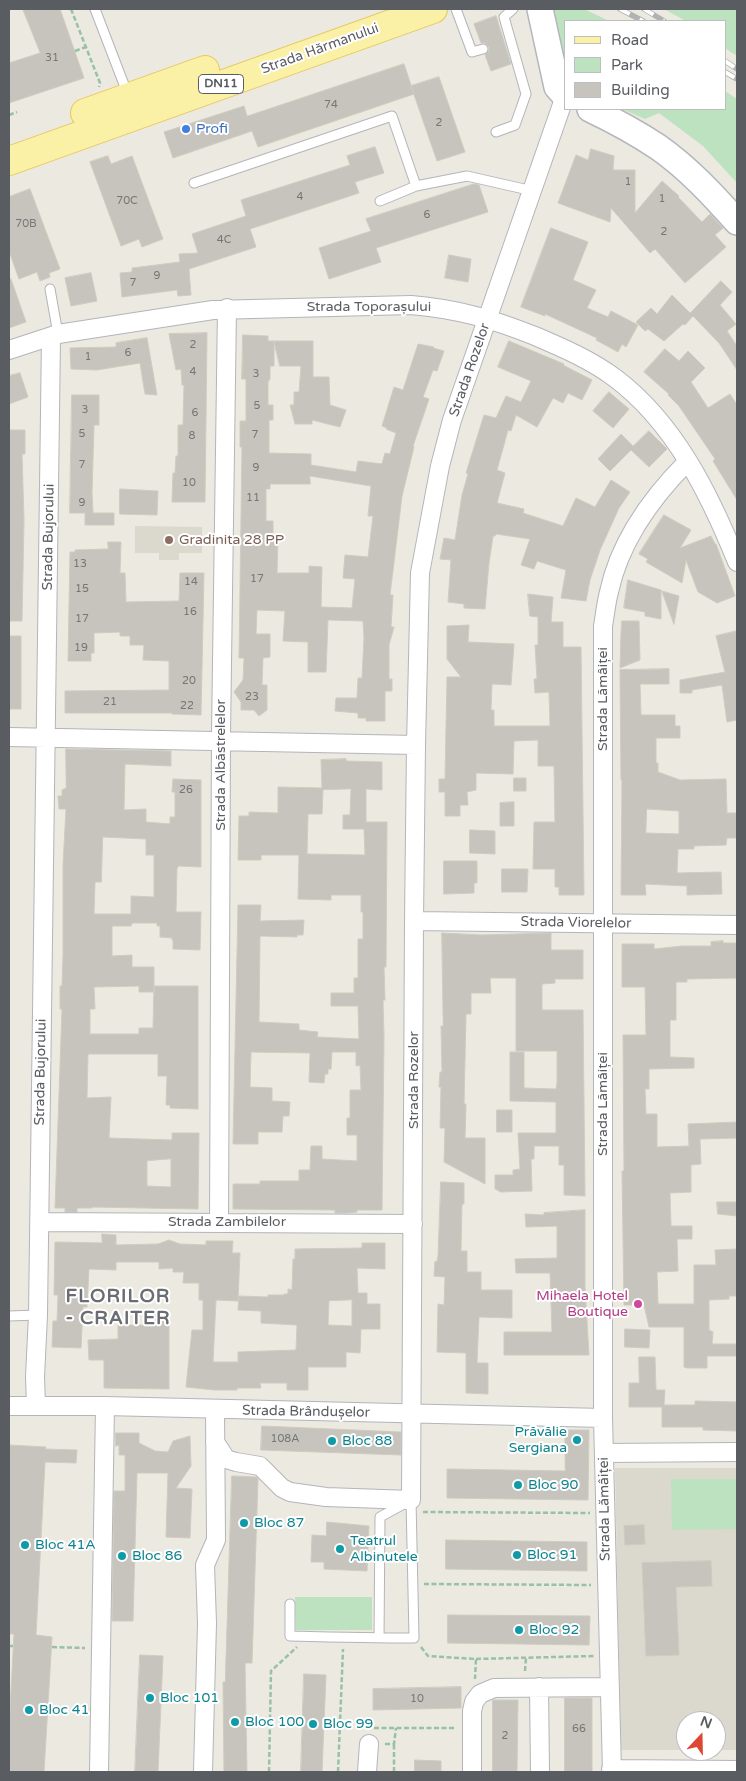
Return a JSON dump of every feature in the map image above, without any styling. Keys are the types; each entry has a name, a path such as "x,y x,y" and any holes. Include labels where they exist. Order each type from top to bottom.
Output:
{"main road":[{"name":"Strada Hărmanului","path":"9,142 129,96 378,9"},
{"name":"Strada Hărmanului","path":"9,161 433,9"}],"street":[{"name":"Strada Rozelor","path":"540,9 557,87 564,95"},
{"name":"Strada Rozelor","path":"411,1506 416,745 422,564 440,466 452,420 564,99"},
{"path":"592,110 613,120 658,148 690,173 737,222"},
{"name":"Strada Toporașului","path":"9,350 55,335 227,308 411,305 463,312 488,319 561,347 588,361 614,377 650,409 688,461 722,525 737,562"},
{"name":"Strada Albăstrelelor","path":"219,1222 221,741 227,308"},
{"name":"Strada Bujorului","path":"36,1406 46,738 55,335"},
{"name":"Strada Lămâiței","path":"612,1771 603,1418 603,626 609,591 622,552 637,524 655,498 688,461"},
{"path":"9,737 416,745"},
{"name":"Strada Viorelelor","path":"414,921 737,925"},
{"name":"Strada Zambilelor","path":"40,1222 414,1224"},
{"name":"Strada Brândușelor","path":"9,1406 105,1406 412,1415 603,1418"},
{"path":"99,1772 105,1406"},
{"path":"203,1772 207,1623 205,1565 216,1540 215,1410"},
{"path":"215,1442 226,1459 260,1466 282,1488 290,1492 411,1506"},
{"path":"604,1453 737,1452"},
{"path":"539,1686 540,1772"},
{"path":"472,1772 472,1711 474,1702 480,1694 494,1688 539,1686 609,1687"},
{"path":"367,1772 369,1744"},
{"path":"612,1771 737,1770"}],"lane":[{"path":"95,9 129,96"},
{"path":"456,9 472,52 483,49"},
{"path":"496,132 515,125 526,94 508,44 504,17 513,9"},
{"path":"194,183 392,116 416,186"},
{"path":"380,201 416,186 467,176 533,191"},
{"path":"50,289 55,335"},
{"path":"9,1316 38,1315"},
{"path":"290,1604 290,1636 308,1637 344,1637 379,1638 414,1638 411,1506 380,1517 379,1638"}],"path":[{"path":"72,9 100,83 98,89"},
{"path":"75,51 86,47"},
{"path":"9,115 17,112"},
{"path":"411,1506 605,1513"},
{"path":"413,1584 607,1585"},
{"path":"269,1772 271,1671 308,1637"},
{"path":"338,1772 344,1637"},
{"path":"414,1638 428,1656 476,1659 609,1656"},
{"path":"52,1647 101,1648"},
{"path":"474,1702 476,1659"},
{"path":"340,1727 472,1728"},
{"path":"394,1772 396,1728"},
{"path":"369,1744 394,1744"}],"shaded area":[{"name":"Gradinita 28 PP","path":"135,526 202,527 202,553 179,553 179,560 159,560 159,553 135,553"},
{"path":"615,1468 737,1468 737,1750 726,1750 726,1711 676,1711 676,1750 621,1750"}],"green space":[{"path":"550,9 584,9 607,20 564,20 564,72"},
{"path":"664,9 737,9 737,56 726,49 726,20 684,20"},
{"path":"726,92 737,99 737,183 703,146 659,113 645,119 624,110 726,110"},
{"path":"671,1479 737,1479 737,1529 672,1530"},
{"path":"295,1597 372,1597 372,1630 296,1630"}],"building":[{"path":"23,9 60,9 84,78 9,103 9,63 40,53"},
{"path":"496,16 511,64 491,71 485,55 489,51 489,47 485,43 481,43 474,24"},
{"path":"404,64 414,94 258,147 252,131 173,158 164,132 244,106 247,116"},
{"path":"439,77 465,152 437,161 411,86"},
{"path":"375,147 384,173 355,182 359,193 250,229 256,247 189,269 191,295 178,296 177,290 122,297 120,273 132,272 132,268 180,262 179,254 198,253 192,234 246,216 241,200 350,165 347,156"},
{"path":"591,149 614,156 613,170 635,170 635,213 662,181 679,196 702,222 710,214 723,228 715,235 726,247 685,283 655,249 650,253 611,208 610,222 558,203 576,155 588,160"},
{"path":"108,156 111,164 132,156 163,239 142,247 139,239 121,246 90,162"},
{"path":"474,184 479,185 488,212 376,248 381,262 329,279 319,248 371,231 366,219"},
{"path":"30,189 60,269 49,273 50,277 40,281 37,272 19,279 9,251 9,197"},
{"path":"551,228 588,242 573,280 596,290 587,308 608,317 611,311 638,325 626,347 622,344 618,352 596,340 597,338 545,314 545,316 521,307"},
{"path":"449,255 471,259 468,282 445,278"},
{"path":"91,273 97,301 71,306 65,278"},
{"path":"11,279 26,322 9,328 9,280"},
{"path":"721,281 732,292 720,305 736,324 727,331 737,346 737,370 719,343 693,316 685,325 683,324 664,341 648,329 645,331 636,322 651,308 657,314 672,295 690,313"},
{"path":"207,333 205,502 172,502 173,473 175,473 176,456 178,456 178,425 183,425 184,385 182,385 181,369 176,370 169,334"},
{"path":"243,335 268,336 268,341 274,341 274,366 270,366 270,379 268,382 268,405 273,405 273,420 269,420 269,453 311,454 311,465 356,472 358,461 382,464 385,453 390,454 396,433 382,426 394,387 403,390 418,344 444,351 437,371 433,370 423,397 429,399 413,446 402,496 390,595 393,595 391,627 394,627 389,645 389,679 392,679 392,691 385,691 385,721 366,721 366,718 358,718 358,713 335,711 336,698 357,698 358,678 362,678 363,621 328,620 326,672 308,672 308,642 283,641 285,611 257,610 256,634 270,634 270,657 263,658 262,685 267,685 267,710 259,716 254,710 241,710 241,702 234,692 243,680 244,658 239,658 242,447 240,447 240,421 246,421 246,379 242,379","holes":["310,476 371,486 368,516 373,516 368,557 345,555 343,578 355,579 352,608 321,607 322,567 309,566 309,573 277,573 278,538 273,538 273,521 266,521 266,489 270,489 270,484 310,484"]},
{"path":"147,338 157,395 145,394 140,363 97,370 71,369 70,348 116,347 116,343"},
{"path":"274,341 313,341 313,377 329,377 330,405 346,410 340,427 312,420 312,424 295,424 290,405 294,405 294,392 299,392 301,366 280,366"},
{"path":"509,341 564,364 592,380 582,400 568,393 563,403 553,398 537,427 516,415 511,431 508,430 497,470 505,473 497,503 524,509 523,513 563,526 576,498 595,507 611,480 630,492 619,508 600,550 590,580 586,601 561,598 566,570 537,561 534,569 521,565 530,539 496,534 493,536 489,563 485,609 464,608 464,604 448,602 451,560 440,559 444,538 455,540 462,495 468,474 466,473 484,415 496,418 506,396 521,402 531,381 498,367"},
{"path":"665,349 679,361 688,351 705,368 691,382 708,408 730,394 737,405 737,500 713,461 715,459 679,406 669,394 644,372"},
{"path":"20,373 28,397 9,404 9,376"},
{"path":"609,392 629,409 613,428 593,411"},
{"path":"72,395 99,395 99,425 94,425 93,513 114,513 114,525 85,525 85,513 70,513"},
{"path":"9,430 25,430 25,454 22,454 24,520 22,621 9,621"},
{"path":"649,431 667,449 649,467 631,450 610,471 598,459 621,434 633,446"},
{"path":"120,489 158,491 157,515 120,514"},
{"path":"664,515 691,530 680,548 711,536 716,544 735,596 717,603 698,592 686,560 682,583 646,562 648,559 639,554"},
{"path":"108,542 121,542 120,573 125,573 126,602 179,601 180,573 204,573 201,715 172,713 65,713 65,691 169,690 169,661 143,660 144,645 130,645 130,636 120,636 120,632 94,633 94,653 91,653 91,661 68,661 70,552 75,552 75,550 108,549"},
{"path":"628,580 661,590 661,619 645,616 645,612 624,608"},
{"path":"662,591 679,596 674,624"},
{"path":"528,594 553,597 551,622 563,622 563,647 581,647 584,895 559,895 559,887 555,887 555,869 533,869 534,822 555,822 554,766 538,766 538,740 514,741 513,774 476,773 476,790 467,792 468,805 460,805 460,816 445,816 445,792 439,792 439,779 445,779 447,677 461,677 447,659 447,626 469,625 468,642 514,644 511,685 492,684 491,710 494,710 494,726 550,726 549,692 535,693 534,679 537,679 535,645 538,645 538,617 530,616"},
{"path":"622,621 639,621 640,660 620,668 621,633"},
{"path":"737,631 737,720 727,722 722,685 692,690 692,693 680,693 680,680 725,672 716,636"},
{"path":"10,636 21,636 21,709 9,709"},
{"path":"669,669 669,684 640,684 641,715 675,715 675,726 680,726 680,738 656,738 658,772 680,780 726,779 727,813 737,813 737,838 727,838 726,845 694,846 694,849 678,849 677,873 721,872 722,894 687,895 687,886 645,884 646,895 621,895 622,780 620,670","holes":["647,809 679,811 679,834 646,833"]},
{"path":"66,749 171,751 171,766 125,764 124,810 146,809 146,822 170,824 170,817 175,817 175,792 172,792 173,779 201,780 201,867 179,866 177,868 176,912 201,912 200,950 173,949 172,938 160,937 160,926 157,926 157,923 132,923 131,926 112,926 112,956 132,955 132,967 154,967 154,986 198,986 198,1109 170,1108 170,1105 166,1105 167,1076 158,1076 158,1054 88,1054 87,1098 111,1097 109,1138 172,1140 172,1133 199,1133 198,1209 92,1207 77,1208 77,1212 65,1212 65,1208 55,1208 62,1009 60,1009 60,986 62,986 63,865 66,809 59,809 58,796 62,796 62,790 66,788","holes":["103,837 146,839 146,855 154,855 154,897 131,896 131,914 94,914 95,882 101,882","139,986 139,992 154,992 153,1028 139,1028 139,1034 90,1034 90,1009 95,1009 94,987","171,1159 171,1187 147,1186 147,1161"]},
{"path":"346,759 346,761 382,762 382,790 366,789 366,822 387,822 386,967 384,967 385,1000 383,1000 382,1210 357,1210 357,1212 335,1213 335,1210 233,1209 233,1184 260,1184 260,1181 299,1181 299,1170 310,1170 311,1146 322,1146 322,1159 357,1161 357,1135 347,1135 347,1118 350,1118 350,1090 361,1090 360,1065 356,1066 356,1052 332,1052 331,1069 328,1069 328,1074 325,1074 324,1083 309,1082 310,1053 251,1052 250,1087 272,1088 272,1101 290,1102 289,1116 283,1116 282,1132 258,1132 258,1144 233,1144 238,905 261,905 260,921 304,920 303,935 297,935 297,937 260,936 259,1022 299,1024 299,1030 318,1032 317,1037 359,1039 358,1006 331,1006 331,993 354,993 354,978 358,978 358,939 363,939 361,895 331,895 331,900 298,899 299,855 261,855 261,860 238,860 239,816 249,816 249,812 278,813 278,787 322,788 321,760","holes":["351,789 350,815 343,815 343,829 364,829 365,855 307,854 308,814 322,814 323,790"]},
{"path":"514,778 526,778 526,791 514,791"},
{"path":"514,802 514,826 500,826 500,803"},
{"path":"470,830 495,831 495,854 470,853"},
{"path":"444,861 477,861 477,883 474,883 474,893 444,894"},
{"path":"502,869 528,869 527,892 502,892"},
{"path":"442,933 482,935 551,933 551,950 583,950 583,979 555,979 555,983 542,984 542,1010 583,1010 585,1196 564,1195 564,1165 559,1165 559,1146 534,1146 534,1159 531,1159 532,1191 501,1192 495,1189 495,1175 513,1175 513,1170 520,1169 518,1133 556,1133 556,1102 510,1101 510,1052 524,1052 524,1088 556,1089 557,1083 557,1051 516,1051 516,978 490,978 491,993 471,993 471,1014 466,1014 465,1138 485,1138 485,1184 444,1162 445,1128 440,1128 441,1087 439,1087 440,1072 442,1072 441,1026 443,1026"},
{"path":"723,941 723,943 737,943 737,978 687,979 687,982 676,982 676,1020 670,1020 670,1057 694,1058 694,1068 649,1069 649,1089 645,1089 646,1114 657,1114 657,1147 689,1146 688,1124 737,1122 737,1138 700,1139 701,1164 691,1165 691,1192 670,1193 671,1226 692,1226 692,1239 677,1239 678,1271 657,1272 658,1304 694,1304 694,1265 716,1265 715,1250 737,1249 737,1296 729,1296 729,1299 709,1300 709,1330 713,1332 712,1344 737,1344 737,1356 707,1356 707,1368 687,1368 684,1367 684,1327 649,1327 644,1305 624,1305 622,1171 624,1171 623,1035 646,1035 645,987 622,987 622,944 654,944 654,949 682,946 711,946 711,942"},
{"path":"497,1110 512,1110 512,1132 497,1132"},
{"path":"441,1182 464,1183 461,1251 467,1251 467,1272 481,1272 481,1290 512,1290 512,1318 479,1317 477,1363 488,1363 488,1394 466,1393 466,1353 437,1352 438,1304 444,1305 445,1277 434,1276 435,1261 437,1262 438,1256"},
{"path":"717,1202 737,1202 737,1216 718,1214"},
{"path":"585,1210 585,1287 589,1355 504,1355 504,1332 552,1332 550,1273 516,1273 515,1259 557,1258 557,1226 526,1227 525,1214 544,1215 544,1213"},
{"path":"102,1234 116,1235 116,1245 158,1244 169,1240 180,1244 206,1245 206,1241 233,1241 232,1253 240,1253 238,1301 216,1300 213,1362 238,1362 238,1352 296,1350 297,1325 261,1323 261,1311 238,1310 239,1296 268,1297 268,1295 288,1294 288,1289 292,1290 295,1249 362,1248 362,1243 385,1243 385,1269 357,1268 358,1293 367,1293 367,1304 380,1304 380,1329 361,1329 360,1353 346,1352 346,1367 308,1367 308,1390 287,1390 287,1383 260,1383 261,1388 237,1388 237,1390 186,1387 192,1330 203,1330 203,1300 199,1300 199,1283 183,1283 184,1272 173,1272 173,1268 159,1269 159,1262 116,1262 116,1270 89,1269 87,1307 83,1307 81,1348 52,1347 53,1321 57,1321 58,1295 54,1295 55,1242 102,1243","holes":["352,1300 352,1326 328,1325 329,1301"]},
{"path":"153,1311 169,1311 169,1389 104,1388 104,1360 89,1360 88,1340 118,1339 118,1325 152,1325"},
{"path":"625,1329 650,1330 649,1348 625,1347"},
{"path":"639,1357 655,1357 656,1390 665,1390 664,1405 695,1405 695,1401 737,1402 737,1431 703,1430 703,1427 662,1427 662,1407 629,1407 629,1383 639,1383"},
{"path":"262,1426 401,1432 401,1455 261,1450"},
{"name":"Bloc 90","path":"565,1430 589,1430 588,1500 447,1498 447,1469 565,1471"},
{"path":"116,1433 139,1433 139,1443 155,1451 168,1452 173,1441 190,1436 191,1466 176,1488 192,1489 190,1538 166,1537 168,1473 137,1473 133,1621 112,1621 114,1491 125,1491 125,1455 119,1455 119,1445 116,1446"},
{"path":"9,1445 77,1450 76,1463 45,1462 36,1635 52,1637 44,1772 9,1772 9,1728 14,1634 9,1634"},
{"path":"232,1476 256,1477 258,1479 252,1663 245,1663 247,1772 224,1772 223,1682 225,1682"},
{"name":"Teatrul Albinutele","path":"327,1522 369,1526 367,1571 324,1569 324,1562 311,1562 312,1535 326,1536"},
{"path":"644,1525 645,1544 625,1545 624,1526"},
{"name":"Bloc 91","path":"446,1540 587,1542 587,1571 446,1569"},
{"path":"711,1561 712,1586 676,1587 679,1655 646,1656 642,1563"},
{"name":"Bloc 92","path":"448,1615 590,1616 589,1645 448,1643"},
{"name":"Bloc 101","path":"140,1655 163,1656 158,1772 135,1772"},
{"name":"Bloc 99","path":"304,1674 326,1675 322,1772 301,1772"},
{"path":"461,1687 461,1708 373,1710 373,1689"},
{"path":"565,1698 592,1698 592,1772 565,1772"},
{"path":"493,1700 518,1700 517,1772 493,1772"},
{"path":"415,1760 441,1761 441,1772 415,1772"}],"railway":[{"path":"620,9 641,20"},
{"path":"644,9 662,20"},
{"path":"726,62 737,69"},
{"path":"726,73 737,79"}],"place":[{"name":"Profi","path":"186,129"},
{"name":"Gradinita 28 PP","path":"169,540"},
{"name":"Mihaela Hotel Boutique","path":"638,1304"},
{"name":"Prăvălie Sergiana","path":"577,1440"},
{"name":"Bloc 88","path":"332,1441"},
{"name":"Bloc 90","path":"518,1485"},
{"name":"Bloc 87","path":"244,1523"},
{"name":"Bloc 41A","path":"25,1545"},
{"name":"Teatrul Albinutele","path":"340,1549"},
{"name":"Bloc 91","path":"517,1555"},
{"name":"Bloc 86","path":"122,1556"},
{"name":"Bloc 92","path":"519,1630"},
{"name":"Bloc 101","path":"150,1698"},
{"name":"Bloc 41","path":"29,1710"},
{"name":"Bloc 100","path":"235,1722"},
{"name":"Bloc 99","path":"313,1724"}],"district":[{"name":"FLORILOR - CRAITER","path":"118,1308"}]}
